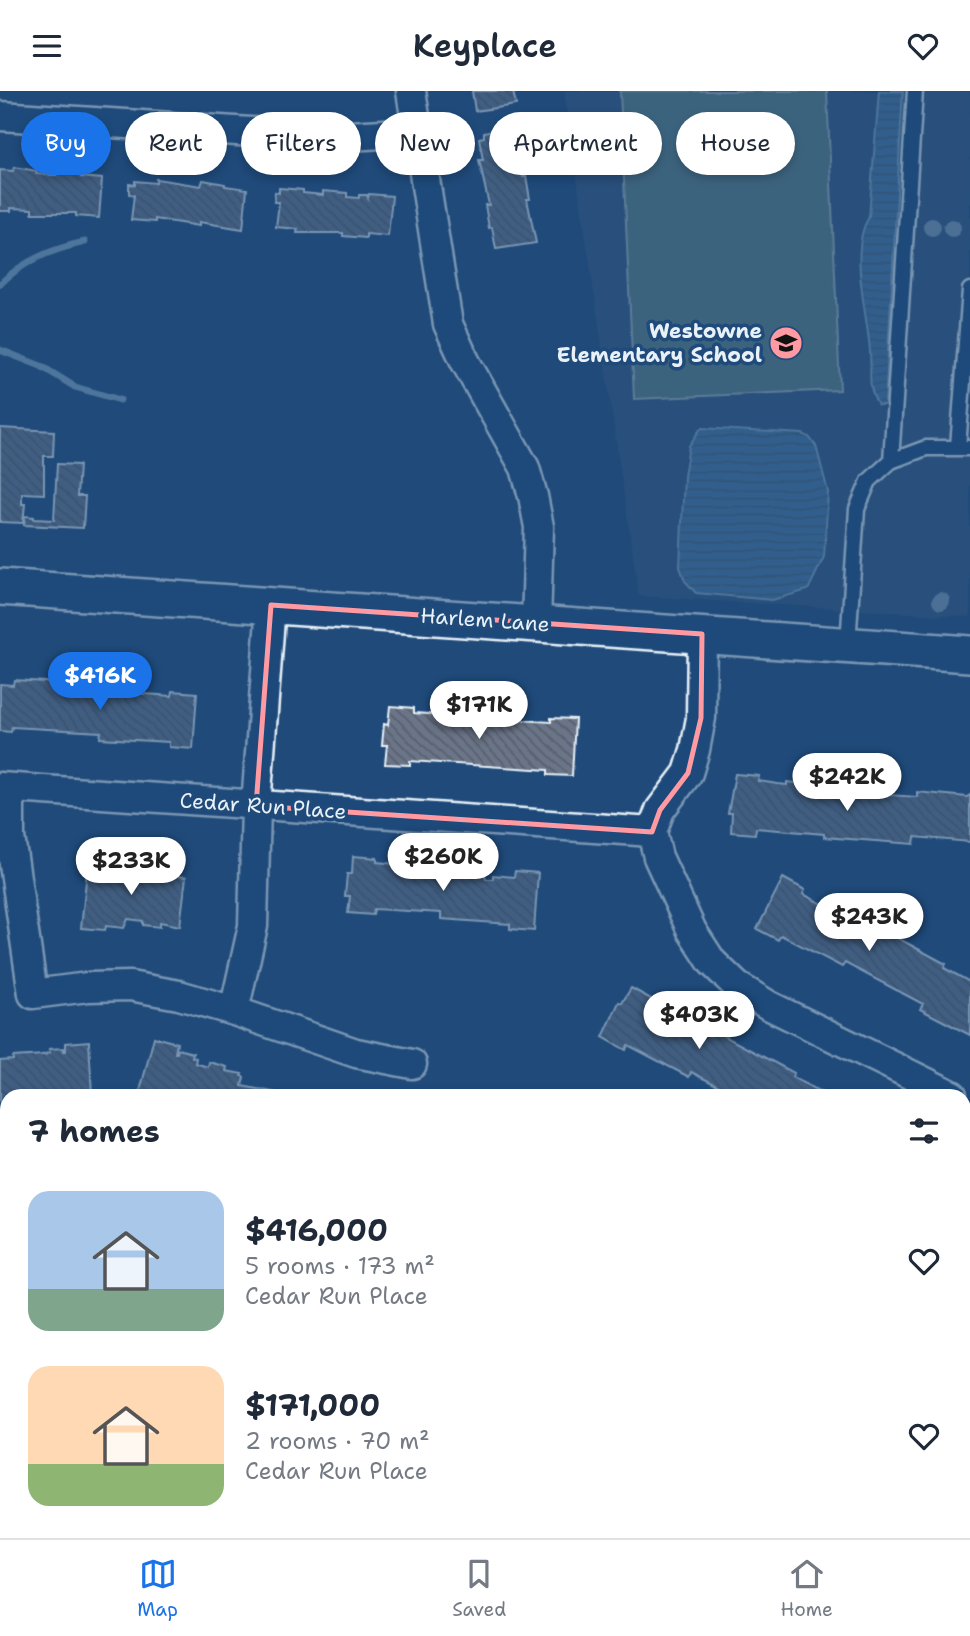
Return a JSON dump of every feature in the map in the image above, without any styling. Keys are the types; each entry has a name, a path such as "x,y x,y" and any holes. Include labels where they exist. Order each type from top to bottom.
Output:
{"street":[{"path":"411,91 414,112"},
{"path":"0,116 332,137 375,136"},
{"path":"424,175 449,324 465,361 525,468 533,496 539,527 536,624"},
{"name":"Harlem Lane","path":"0,587 970,653"},
{"path":"234,1011 253,926 256,806 271,605"},
{"path":"702,634 701,717 695,750 688,773 660,810 652,832 657,857 692,931 712,962 737,986 768,1005 940,1089"},
{"path":"5,787 33,995 88,987 130,986 179,995 356,1053 412,1065"},
{"name":"Cedar Run Place","path":"5,787 652,832"}],"lane":[{"path":"891,461 915,91"},
{"path":"848,644 857,509 869,481 891,461 926,447 964,448 970,291"}],"highlighted area":[{"path":"271,605 702,634 701,718 688,773 660,810 652,832 256,806"}],"shaded area":[{"name":"Westowne Elementary School","path":"564,91 970,91 970,617 639,596 576,175 662,175 662,112 567,112"},
{"path":"879,91 903,91 885,405 878,405 871,385 860,264 863,231 869,217"},
{"path":"701,428 803,434 816,446 828,492 824,557 808,590 772,600 696,593 685,581 680,567 684,476 689,446"}],"green space":[{"path":"620,91 827,91 840,390 634,399 624,175 662,175 662,112 621,112"}],"building":[{"path":"472,91 513,91 516,105 475,111"},
{"path":"489,131 489,175 526,176 530,199 527,199 536,243 496,249 492,227 489,228 485,205 489,205 479,160 483,160 479,138 484,137 484,132"},
{"path":"14,167 21,168 21,175 82,175 81,177 102,179 99,218 76,216 76,213 32,213 32,209 11,208 11,211 0,211 0,170 13,171"},
{"path":"156,179 201,186 203,180 247,189 243,229 199,222 199,226 155,219 155,222 131,220 134,195 129,194 129,184 135,185 135,181 156,183"},
{"path":"279,188 323,195 323,191 347,193 347,197 359,198 359,195 367,195 368,198 369,194 392,196 388,236 366,234 366,238 343,236 343,233 297,233 298,229 276,227 279,202 274,202 275,192 279,193"},
{"path":"0,428 54,431 53,456 44,456 44,494 22,493 22,504 25,504 23,523 0,522"},
{"path":"57,464 79,465 77,496 85,496 83,528 24,525 25,516 54,520"},
{"path":"14,680 105,686 104,691 172,696 173,691 197,693 193,749 169,747 169,742 100,738 101,732 12,727 11,732 0,731 0,684 13,685"},
{"path":"390,706 414,708 414,713 551,722 551,718 575,719 572,776 548,775 548,770 410,761 410,765 385,764 387,745 382,745 384,724 388,725"},
{"path":"735,774 759,776 758,781 778,784 787,785 787,782 828,786 828,791 868,796 875,794 917,797 917,792 967,797 970,795 970,842 915,837 914,844 824,837 824,834 756,828 755,834 731,832 732,813 728,813"},
{"path":"353,856 377,858 377,862 396,866 404,866 404,863 447,867 447,872 485,875 486,879 493,879 493,875 514,877 515,871 538,873 534,931 510,929 510,924 441,919 441,913 374,909 373,915 348,913 350,896 345,896 347,874 352,874"},
{"path":"88,861 113,864 112,870 149,872 150,868 167,870 166,875 186,877 180,926 160,922 160,927 143,925 143,921 128,919 124,928 81,928"},
{"path":"783,878 805,890 803,894 863,925 866,921 946,964 944,968 970,982 970,1035 920,1009 923,1004 845,963 842,967 781,935 778,940 757,929"},
{"path":"631,988 651,999 649,1003 710,1035 713,1030 794,1073 792,1077 815,1089 724,1089 691,1072 689,1077 628,1045 626,1050 603,1037 619,1002 622,1003"},
{"path":"154,1037 177,1043 175,1053 178,1049 193,1053 195,1063 208,1067 209,1062 227,1067 226,1071 242,1074 242,1086 257,1089 141,1089"},
{"path":"89,1041 92,1089 0,1089 0,1061 13,1060 13,1057 45,1055 50,1053 49,1049 64,1048 66,1051 66,1043"}],"waterway":[{"path":"0,284 19,268 40,257 85,242"},
{"path":"0,350 41,366 75,387 120,400"}],"place":[{"name":"Westowne Elementary School","path":"786,343"}]}
